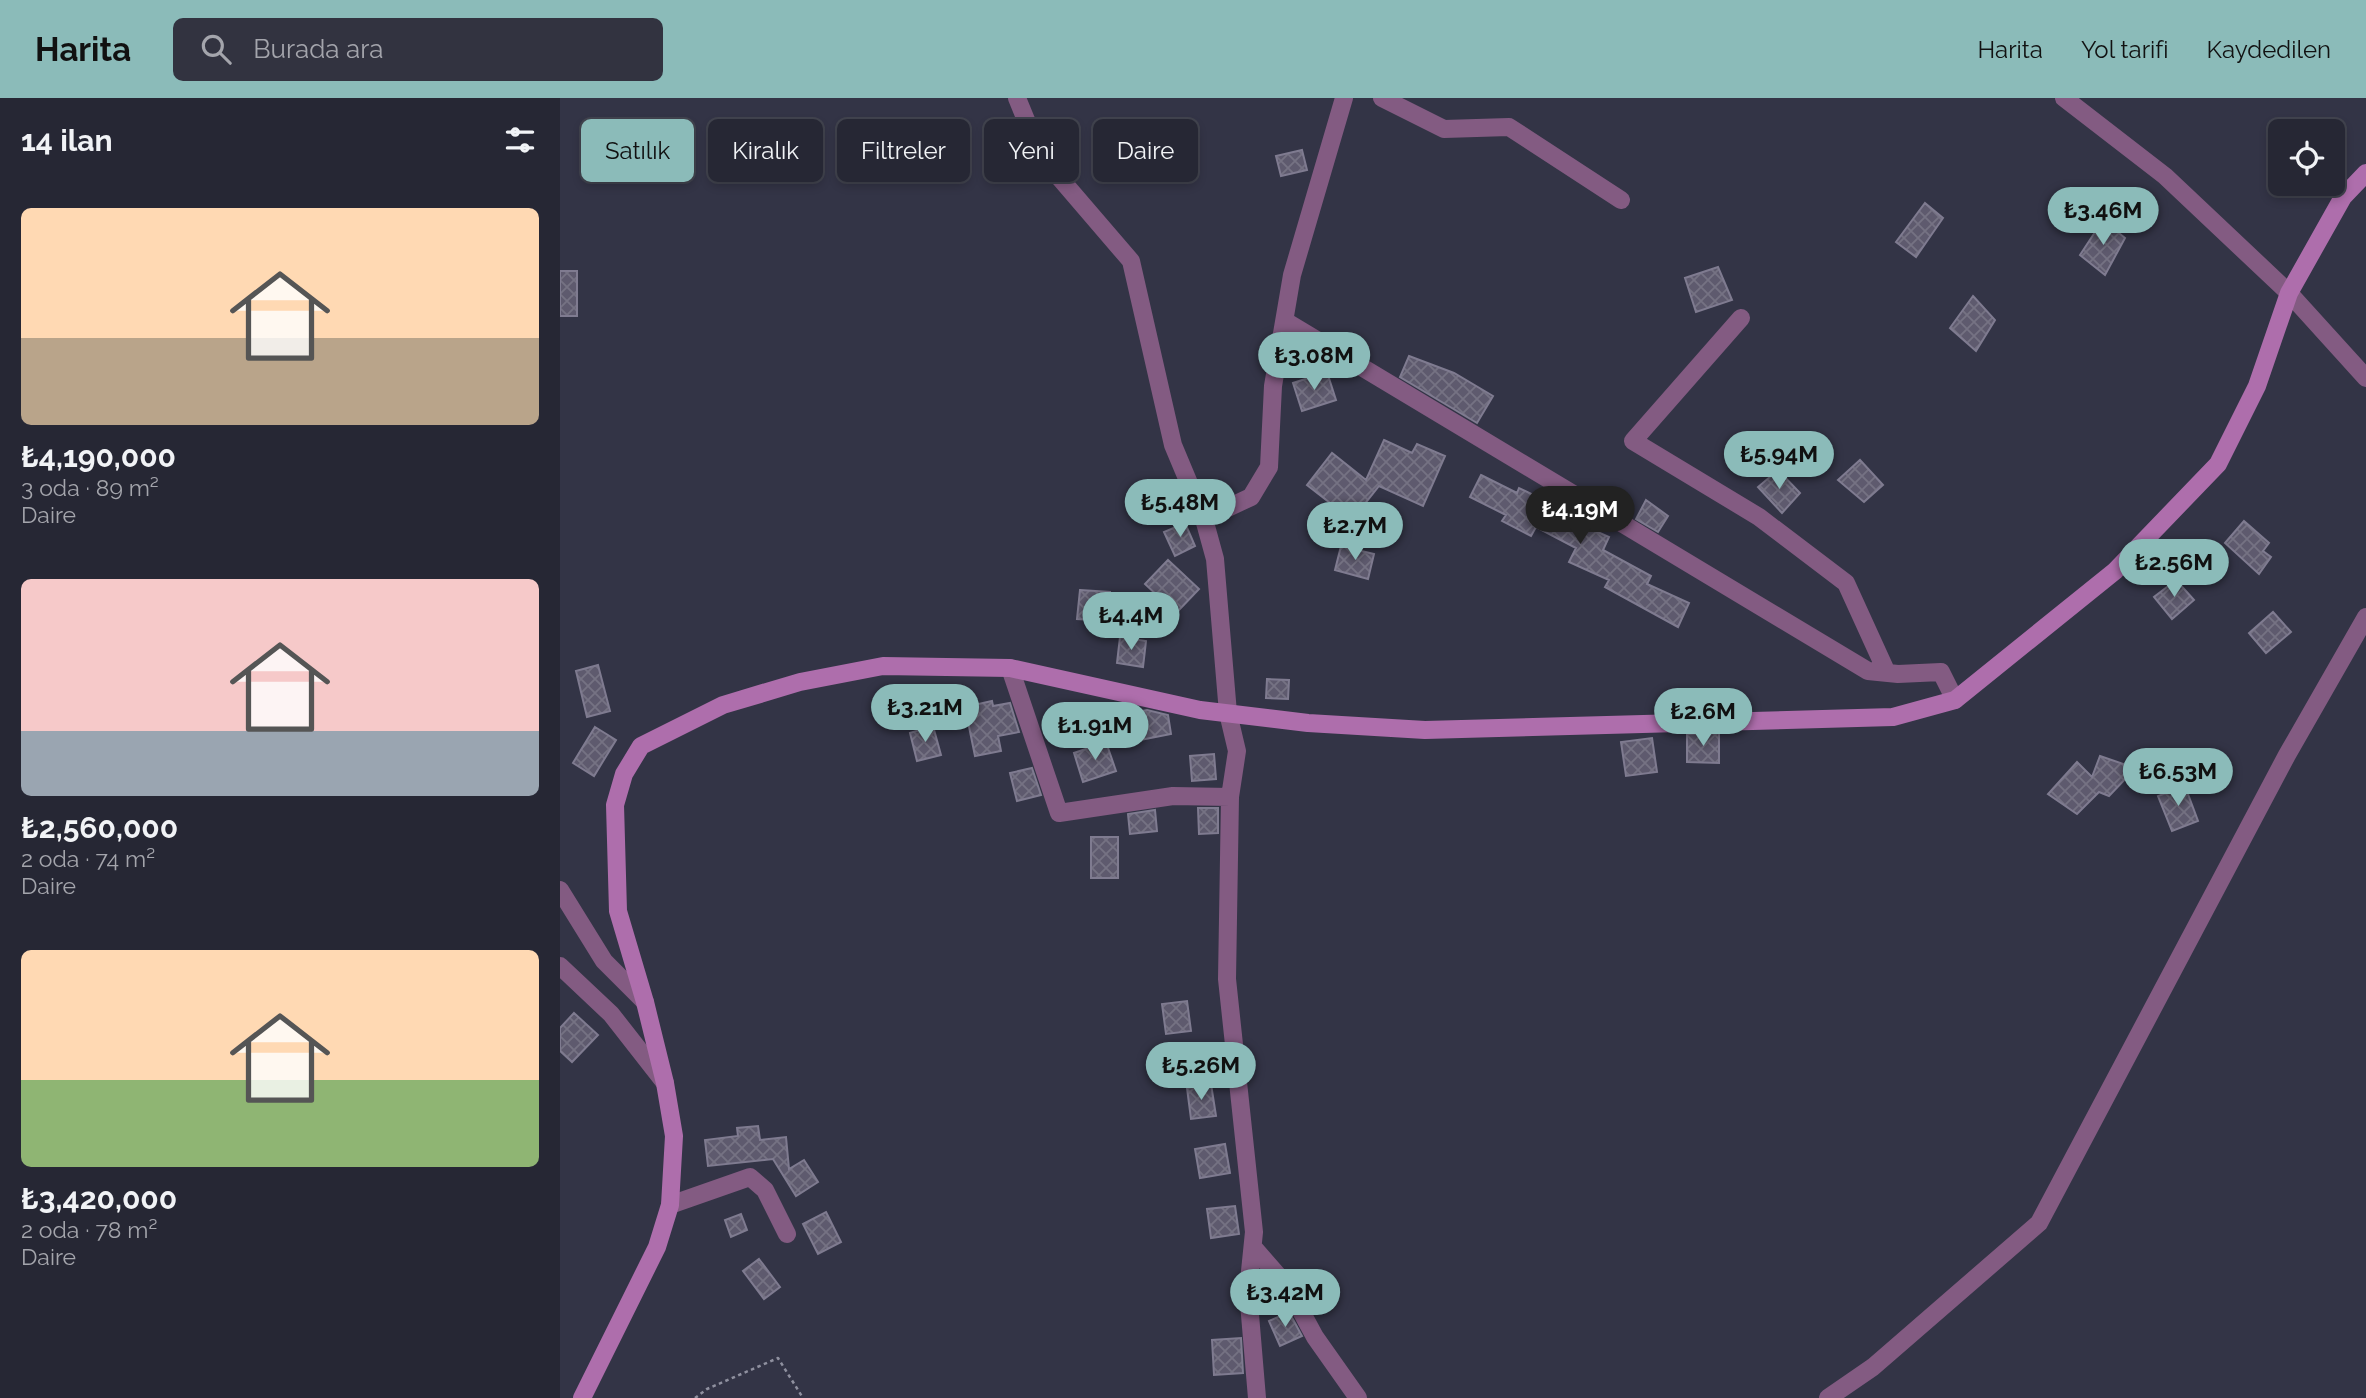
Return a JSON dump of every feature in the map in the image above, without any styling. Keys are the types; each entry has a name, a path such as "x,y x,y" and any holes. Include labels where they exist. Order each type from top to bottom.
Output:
{"main road":[{"path":"582,1398 657,1247 670,1205 674,1136 665,1083 618,911 615,805 624,774 642,746 723,705 800,682 883,666 1010,668 1101,690 1228,713 1308,723 1425,730 1893,716 1955,700 2115,571 2218,464 2257,386 2289,293 2343,197 2366,173"}],"street":[{"path":"1017,98 1026,120 1058,176 1131,261 1172,445 1204,519 1215,559 1228,713 1237,751 1230,797 1227,979 1254,1232 1248,1291 1257,1398"},
{"path":"1204,519 1251,497 1269,467 1273,386 1292,275 1345,98"},
{"path":"1382,98 1444,129 1509,127 1621,200"},
{"path":"2064,98 2165,176 2289,293 2366,378"},
{"path":"1741,318 1633,441 1759,517 1846,583 1886,673"},
{"path":"1285,321 1868,671 1941,672 1955,700"},
{"path":"1828,1398 1873,1367 2039,1223 2287,755 2366,617"},
{"path":"1010,668 1059,813 1173,796 1230,797"},
{"path":"560,890 604,961 645,1002"},
{"path":"560,966 611,1014 665,1083"},
{"path":"670,1205 750,1177 765,1190 787,1234"},
{"path":"1253,1247 1288,1287 1315,1337 1358,1398"}],"path":[{"path":"695,1398 707,1389 778,1358 803,1398"}],"building":[{"path":"1302,150 1307,170 1281,176 1276,156"},
{"path":"1925,203 1943,218 1916,257 1896,242"},
{"path":"2103,220 2125,238 2105,275 2080,255"},
{"path":"1718,267 1732,300 1696,312 1685,278"},
{"path":"560,271 577,271 577,316 560,316"},
{"path":"1973,296 1995,320 1976,351 1950,328"},
{"path":"1409,356 1454,373 1493,396 1477,423 1400,377"},
{"path":"1327,372 1336,400 1302,411 1293,383"},
{"path":"1384,440 1412,453 1417,444 1445,456 1423,506 1379,486 1352,520 1307,485 1332,453 1366,480"},
{"path":"1860,460 1883,485 1864,502 1838,480"},
{"path":"1778,470 1800,493 1782,513 1758,487"},
{"path":"1481,475 1517,493 1519,488 1584,521 1582,525 1609,537 1603,550 1651,576 1647,584 1689,603 1678,627 1605,587 1609,580 1569,562 1576,548 1536,527 1531,536 1502,521 1506,515 1470,497"},
{"path":"1646,500 1668,516 1658,532 1636,519"},
{"path":"2244,521 2269,543 2263,551 2271,557 2259,574 2225,543"},
{"path":"1185,523 1195,546 1175,556 1164,532"},
{"path":"1341,546 1374,554 1368,579 1335,570"},
{"path":"1168,560 1199,589 1176,613 1145,584"},
{"path":"2176,580 2194,600 2172,619 2154,597"},
{"path":"1080,590 1110,592 1108,621 1077,619"},
{"path":"2273,612 2291,632 2266,653 2249,633"},
{"path":"1120,637 1146,641 1143,667 1117,663"},
{"path":"598,665 610,711 587,717 576,671"},
{"path":"1267,679 1289,680 1288,699 1266,698"},
{"path":"992,701 993,706 1010,703 1019,732 998,736 1001,751 975,756 965,707"},
{"path":"1121,704 1131,706 1132,713 1147,710 1168,715 1171,734 1140,740 1137,728 1106,735 1100,709"},
{"path":"933,726 941,755 917,761 910,733"},
{"path":"595,727 616,740 594,776 573,763"},
{"path":"1719,733 1719,763 1687,762 1687,734"},
{"path":"1652,738 1657,772 1626,776 1621,742"},
{"path":"1106,742 1116,771 1083,782 1074,753"},
{"path":"1214,754 1216,779 1192,781 1190,756"},
{"path":"2100,756 2132,767 2129,775 2109,796 2099,792 2077,814 2048,794 2077,762 2092,777"},
{"path":"1032,768 1041,795 1017,801 1010,773"},
{"path":"2185,786 2198,821 2172,831 2158,796"},
{"path":"1198,808 1218,808 1218,833 1199,834"},
{"path":"1155,810 1157,831 1130,834 1128,814"},
{"path":"1091,837 1118,837 1118,878 1091,878"},
{"path":"1187,1001 1191,1031 1166,1034 1162,1004"},
{"path":"574,1013 598,1035 572,1062 560,1051 560,1028"},
{"path":"1211,1084 1216,1116 1191,1119 1187,1088"},
{"path":"758,1126 760,1140 786,1137 789,1169 804,1160 818,1182 796,1196 773,1159 708,1166 705,1140 738,1136 737,1128"},
{"path":"1225,1144 1230,1173 1200,1178 1195,1149"},
{"path":"1235,1206 1239,1234 1211,1238 1207,1209"},
{"path":"826,1212 841,1242 818,1254 803,1224"},
{"path":"741,1214 747,1230 731,1237 725,1220"},
{"path":"759,1259 780,1287 764,1299 743,1271"},
{"path":"1289,1312 1302,1336 1280,1346 1269,1321"},
{"path":"1241,1338 1243,1373 1214,1375 1212,1340"}]}
